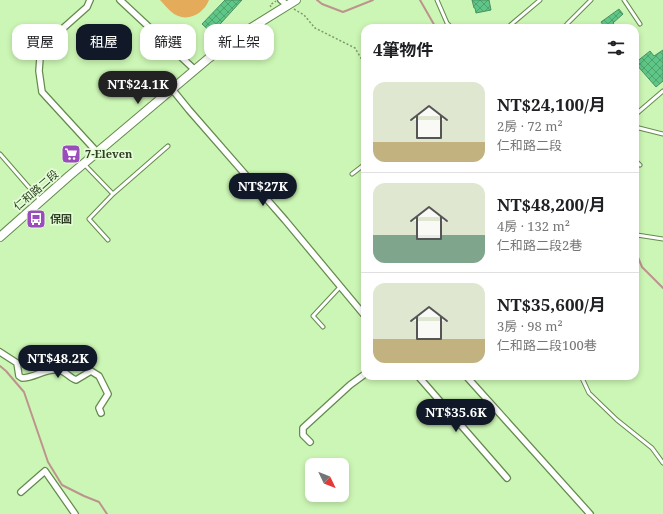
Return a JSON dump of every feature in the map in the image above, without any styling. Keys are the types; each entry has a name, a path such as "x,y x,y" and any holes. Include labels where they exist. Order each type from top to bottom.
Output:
{"main road":[{"name":"仁和路二段","path":"0,237 84,163 195,70 281,2 296,0"}],"street":[{"path":"90,0 87,7 51,40 40,58 39,71 42,92 97,152"},
{"path":"120,0 195,70"},
{"path":"172,89 285,220 361,311"},
{"path":"0,352 17,363 19,376 22,378 48,370 61,370 76,380 91,371 99,376 108,394 100,404 99,408 101,413"},
{"path":"310,442 303,435 303,428 350,385 361,377"},
{"path":"421,380 507,478"},
{"path":"470,380 590,514"},
{"path":"21,492 45,471 75,514"}],"lane":[{"path":"437,0 448,24"},
{"path":"512,24 540,0"},
{"path":"567,24 592,0"},
{"path":"624,0 640,24"},
{"path":"639,112 663,91"},
{"path":"639,128 663,134"},
{"path":"108,240 89,219 113,194 168,146"},
{"path":"0,154 40,201"},
{"path":"84,163 113,194"},
{"path":"352,174 361,167"},
{"path":"639,235 663,239"},
{"path":"323,328 313,316 340,287"},
{"path":"583,380 589,393 617,420 652,448 663,463"}],"path":[{"path":"270,5 281,2 303,14 315,28 355,48 361,58"}],"shaded area":[{"path":"160,0 209,0 204,9 196,15 191,17 181,17 174,14"}],"building":[{"path":"225,0 242,0 220,24 204,24 204,26 202,24"},
{"path":"472,0 489,0 491,10 476,13"},
{"path":"619,9 623,14 613,23 614,24 602,24 601,22"},
{"path":"663,50 663,81 656,87 639,68 639,60 650,51 654,56"}],"waterway":[{"path":"317,0 322,4 343,12 373,0"},
{"path":"420,0 434,24"},
{"path":"639,260 642,267 663,288"},
{"path":"0,366 24,392 48,462 62,485 99,502 107,514"}],"place":[{"name":"7-Eleven","path":"71,154"},
{"name":"保固","path":"36,219"}]}
